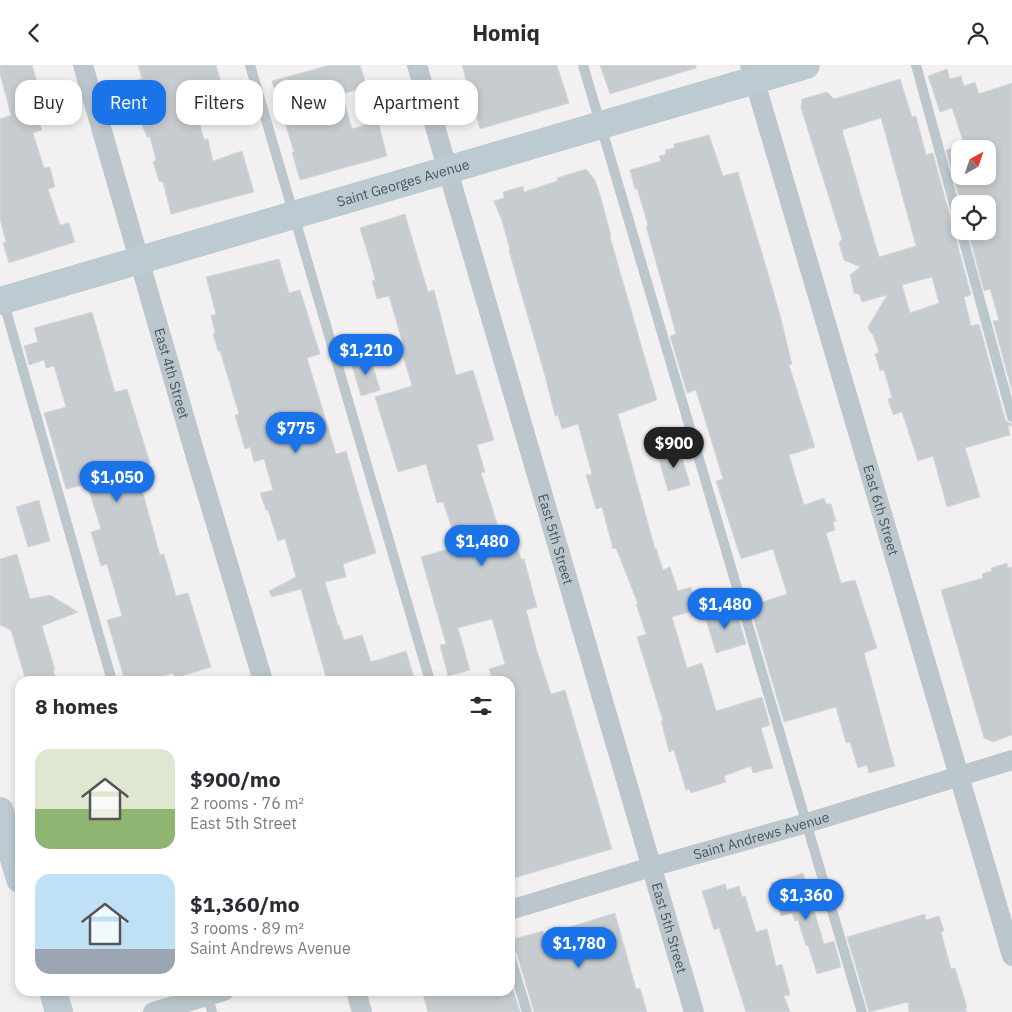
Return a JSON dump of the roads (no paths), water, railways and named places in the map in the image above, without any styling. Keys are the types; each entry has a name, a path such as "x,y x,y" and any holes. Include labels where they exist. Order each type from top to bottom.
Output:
{"street":[{"name":"East 4th Street","path":"83,65 193,447 262,676"},
{"name":"East 5th Street","path":"417,65 694,1012"},
{"name":"Saint Georges Avenue","path":"1,297 140,260 600,125 752,73 806,65"},
{"name":"East 6th Street","path":"752,73 1012,956"},
{"name":"Saint Andrews Avenue","path":"515,908 651,867 807,823 1012,759"},
{"path":"0,811 15,862"},
{"path":"54,996 59,1012"},
{"path":"357,996 362,1012"},
{"path":"153,1012 213,998"}],"lane":[{"path":"250,65 429,676"},
{"path":"583,65 862,1012"},
{"path":"916,65 952,195"},
{"path":"963,240 1012,417"},
{"path":"1,297 111,676"},
{"path":"515,972 527,1012"}]}
